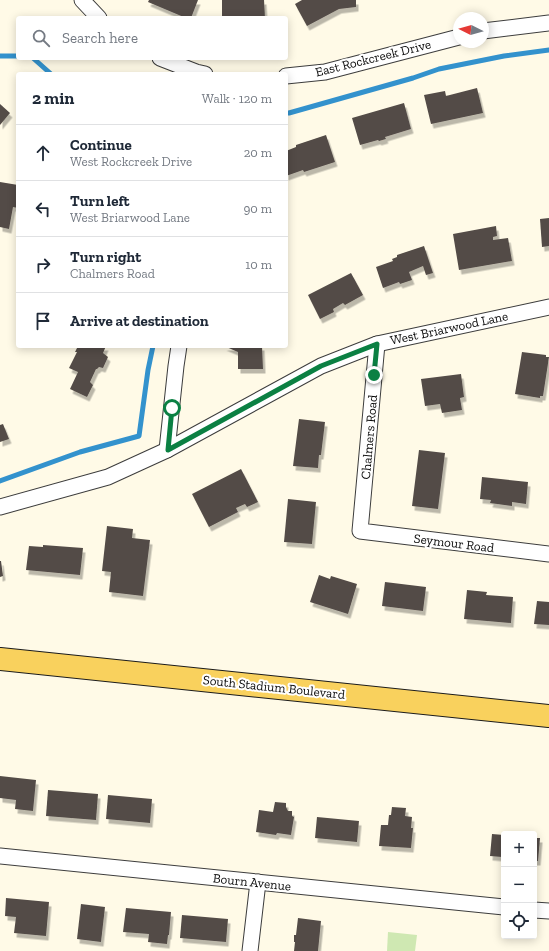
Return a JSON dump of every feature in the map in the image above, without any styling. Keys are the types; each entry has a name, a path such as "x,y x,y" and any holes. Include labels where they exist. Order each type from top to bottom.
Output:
{"main road":[{"name":"South Stadium Boulevard","path":"0,659 549,716"}],"street":[{"path":"82,0 97,16"},
{"path":"489,30 549,23"},
{"name":"East Rockcreek Drive","path":"288,76 325,72 453,39"},
{"path":"165,60 196,72"},
{"name":"West Briarwood Lane","path":"0,506 108,477 168,450 321,366 377,344 549,307"},
{"name":"Chalmers Road","path":"360,531 377,344"},
{"path":"168,450 179,348"},
{"name":"Seymour Road","path":"360,531 548,552"},
{"name":"Bourn Avenue","path":"0,856 501,907"},
{"path":"250,951 258,882"},
{"path":"537,910 549,911"}],"green space":[{"path":"388,932 417,935 415,951 387,951"}],"building":[{"path":"149,0 198,0 192,16 181,16 148,2"},
{"path":"222,0 264,0 265,16 222,16"},
{"path":"302,0 356,0 356,7 339,9 307,26 295,4"},
{"path":"477,88 483,113 431,124 424,95 445,91 446,96"},
{"path":"404,103 411,129 385,137 386,139 360,145 352,118"},
{"path":"0,104 10,113 0,125"},
{"path":"326,135 335,162 288,175 288,150 296,147 296,145"},
{"path":"0,182 16,185 16,208 13,207 9,229 0,227"},
{"path":"549,218 549,246 542,247 540,219"},
{"path":"496,226 497,236 493,237 493,240 508,238 512,261 459,270 453,234"},
{"path":"424,246 433,273 426,275 423,266 409,272 412,280 400,284 399,282 383,288 376,267 393,261 392,259 397,257 397,255"},
{"path":"351,273 363,295 345,305 343,303 333,309 334,312 320,319 308,295"},
{"path":"77,348 105,348 103,353 108,357 103,368 99,367 96,369 90,382 93,385 87,397 70,389 78,372 69,368 77,352 75,352"},
{"path":"229,348 262,348 263,369 238,369 238,352"},
{"path":"522,352 546,355 546,357 549,357 543,396 540,396 540,398 515,394"},
{"path":"461,374 464,397 460,398 462,410 442,413 440,404 425,406 421,379"},
{"path":"299,419 325,422 318,468 293,466"},
{"path":"3,424 9,439 0,442 0,425"},
{"path":"419,450 445,453 438,509 412,506"},
{"path":"241,469 258,502 247,507 245,504 236,508 238,512 209,527 192,494"},
{"path":"482,477 528,482 526,504 512,502 512,506 490,503 491,500 480,499"},
{"path":"288,499 316,502 312,544 284,542"},
{"path":"107,526 133,529 132,538 150,540 143,596 109,592 111,572 102,571"},
{"path":"43,545 83,548 80,575 26,570 29,546 43,547"},
{"path":"0,561 3,576 0,577"},
{"path":"319,575 330,579 331,576 357,584 348,614 310,602"},
{"path":"385,582 426,587 423,611 382,606"},
{"path":"467,590 487,592 486,595 513,597 511,623 464,619"},
{"path":"537,601 549,602 549,625 534,624"},
{"path":"0,776 36,780 33,811 15,809 16,800 0,798"},
{"path":"48,790 98,794 96,820 46,816"},
{"path":"108,795 152,799 150,823 106,819"},
{"path":"275,802 286,803 288,811 292,811 292,816 294,817 291,835 277,833 276,835 256,832 259,810 273,812"},
{"path":"392,807 406,808 405,816 412,817 411,828 413,828 411,848 379,846 381,825 388,825"},
{"path":"317,817 359,821 357,842 315,838"},
{"path":"492,834 501,835 501,857 490,856"},
{"path":"537,838 540,838 538,861"},
{"path":"6,898 49,902 46,936 14,933 16,917 5,916"},
{"path":"81,904 105,907 101,942 77,939"},
{"path":"126,908 171,912 167,944 148,942 149,934 123,932"},
{"path":"182,915 228,919 226,942 180,938"},
{"path":"298,918 321,921 318,951 294,951 294,935 296,935"}],"waterway":[{"path":"288,113 413,78 439,69 504,56 549,50"},
{"path":"0,56 16,56"},
{"path":"35,60 49,72"},
{"path":"0,481 80,452 139,436 153,348"}],"route":[{"path":"172,408 168,450 321,366 377,344 374,375"}]}
